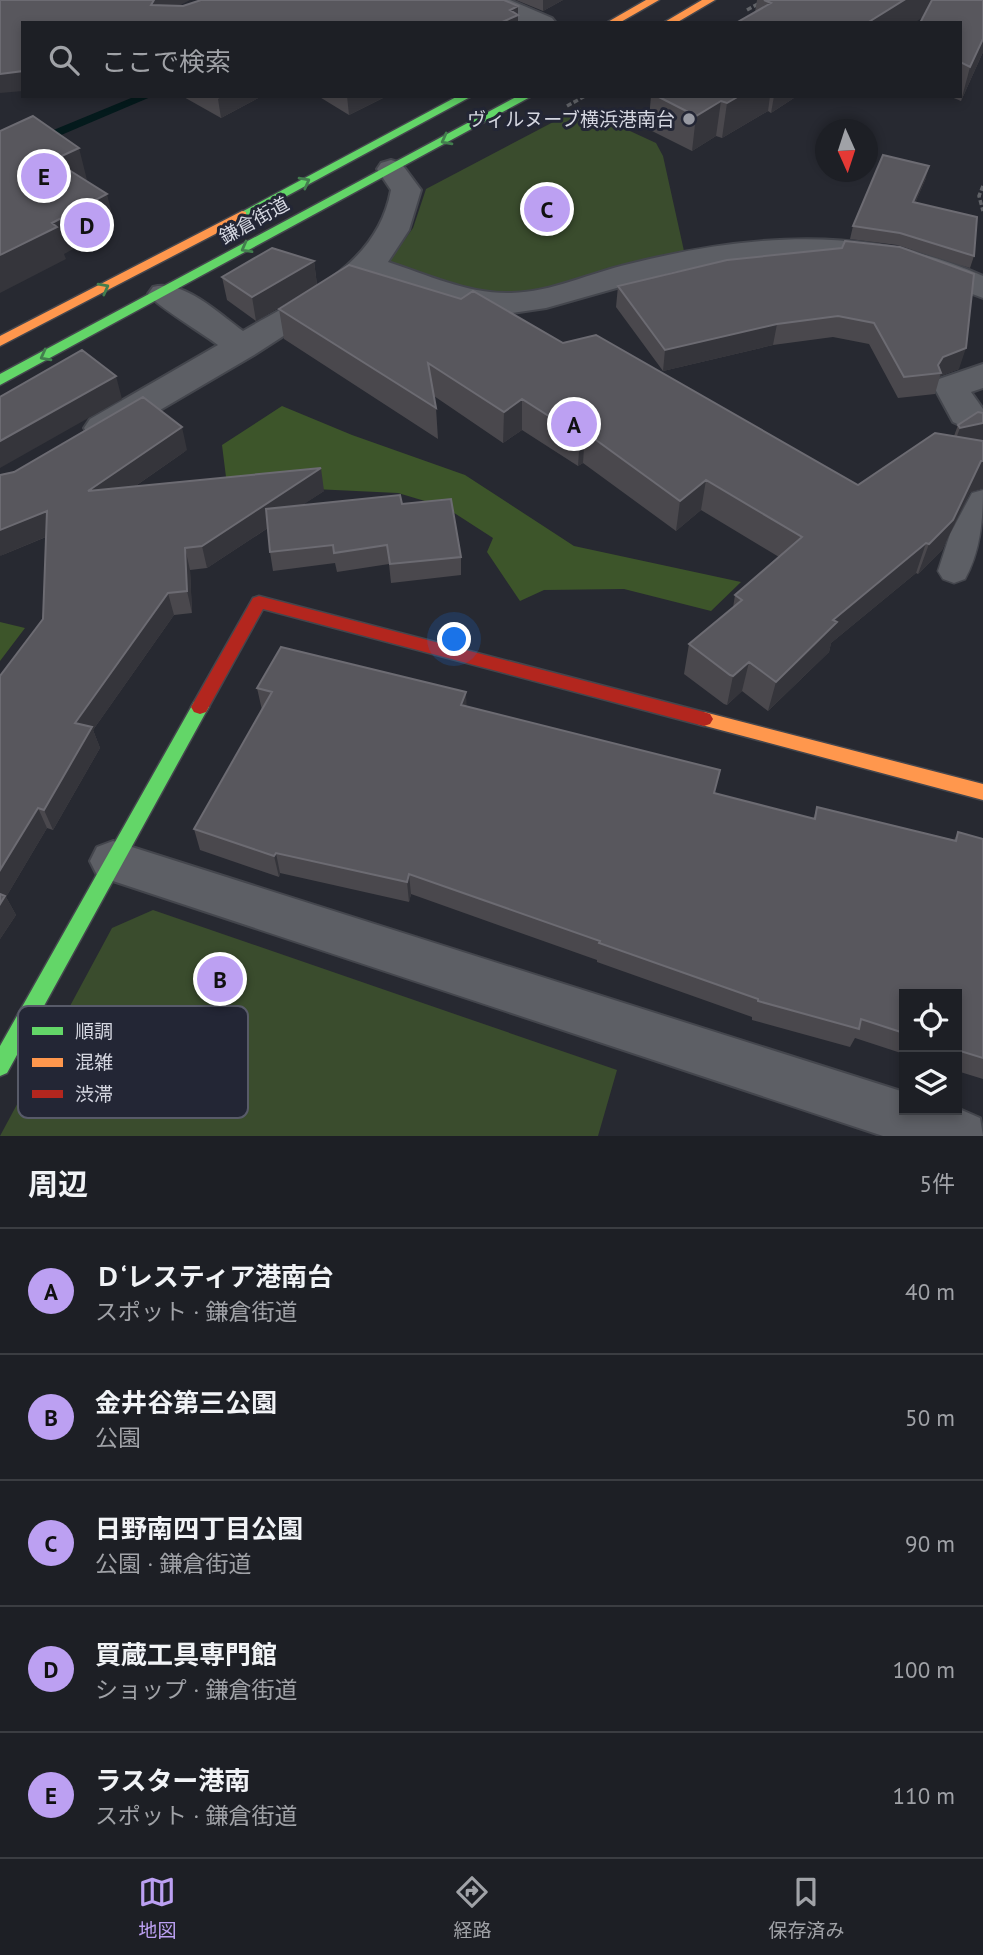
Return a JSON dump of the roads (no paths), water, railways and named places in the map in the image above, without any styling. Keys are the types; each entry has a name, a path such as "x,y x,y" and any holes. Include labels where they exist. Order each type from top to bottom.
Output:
{"main road":[{"path":"615,21 654,0"},
{"path":"671,21 710,0"},
{"name":"鎌倉街道","path":"0,342 463,98"},
{"name":"鎌倉街道","path":"0,380 523,98"},
{"path":"33,1006 259,602 983,792"},
{"path":"0,1066 18,1033"}],"street":[{"path":"489,0 538,21"},
{"path":"78,442 242,347 346,282 367,265 392,236 403,210 407,190 391,169"},
{"path":"367,265 468,297 495,303 528,302 687,258 829,248 885,251 923,261 983,288"},
{"path":"164,294 191,309 242,347"},
{"path":"983,375 951,387 965,414 983,424"},
{"path":"113,861 962,1136"}],"lane":[{"path":"954,571 965,534 983,501"}],"waterway":[{"path":"0,157 142,98"}],"place":[{"name":"ヴィルヌーブ横浜港南台","path":"689,119"},
{"name":"ラスター港南","path":"44,176"},
{"name":"日野南四丁目公園","path":"547,209"},
{"name":"買蔵工具専門館","path":"87,225"},
{"name":"Ｄ‘レスティア港南台","path":"574,424"},
{"name":"金井谷第三公園","path":"220,979"}]}
